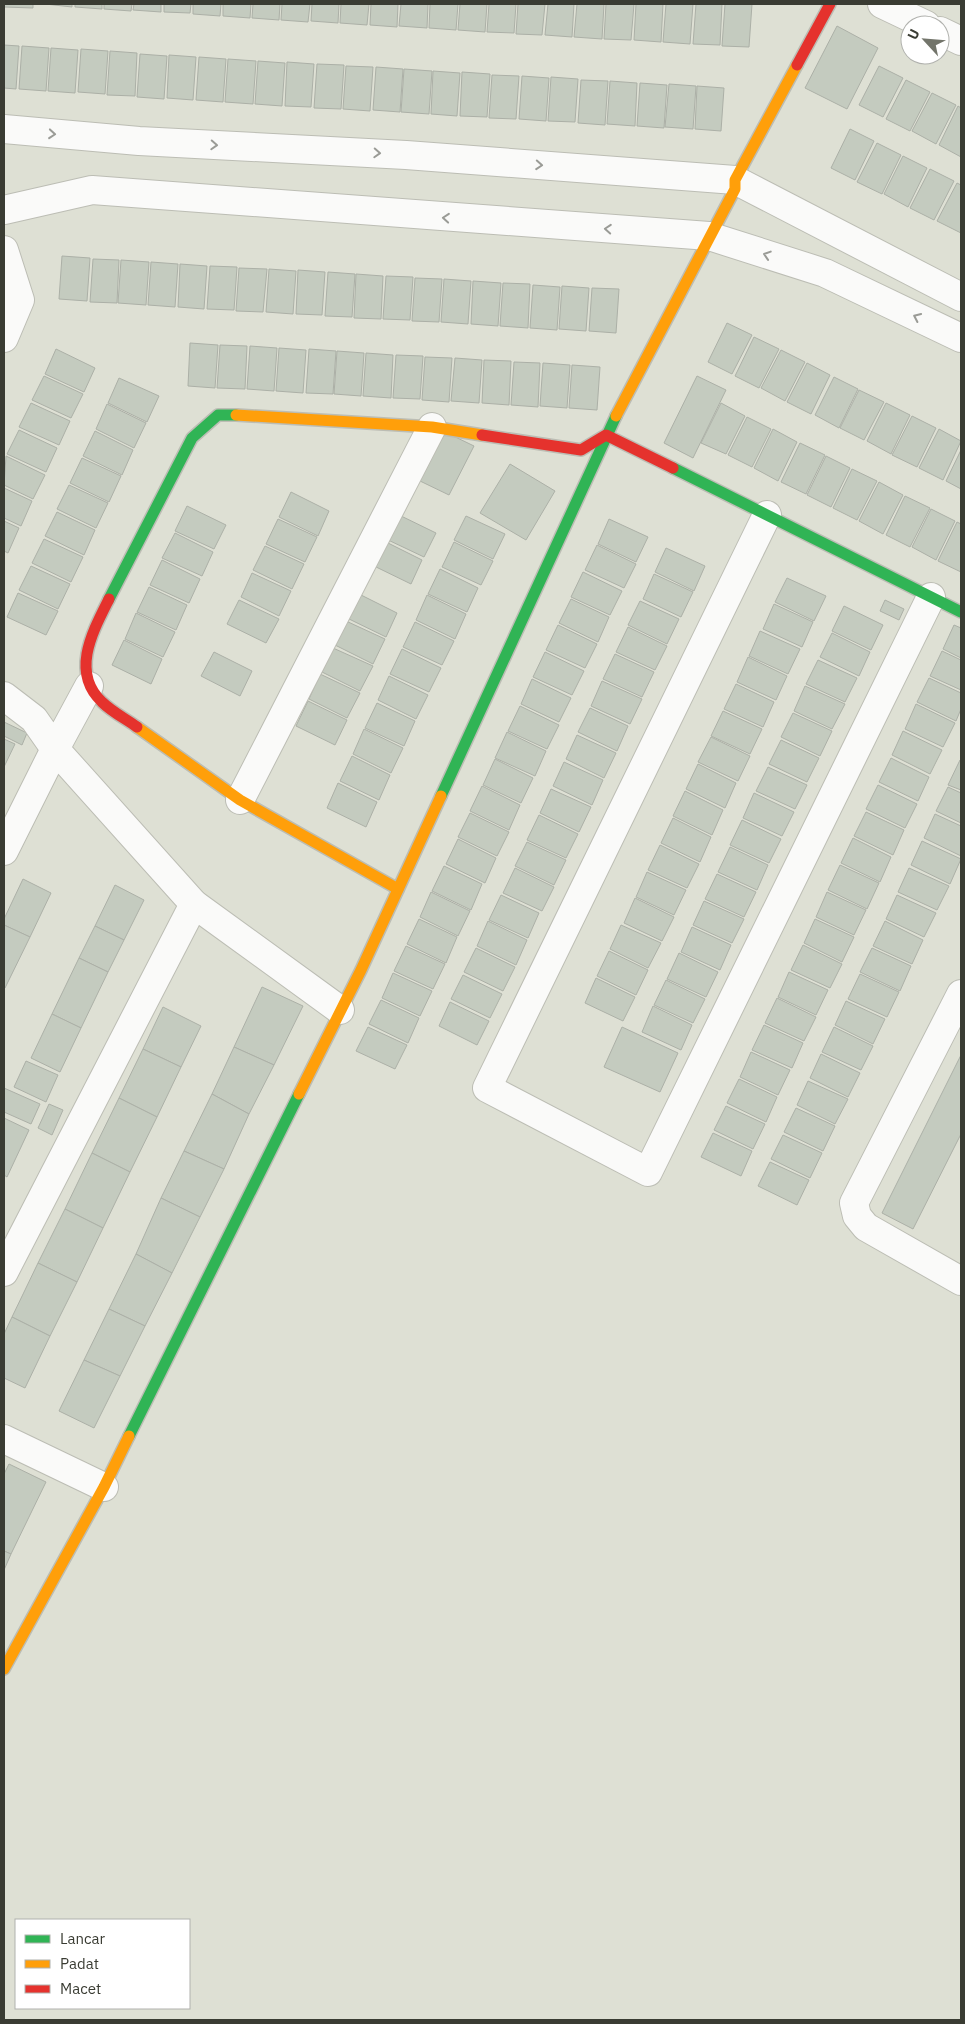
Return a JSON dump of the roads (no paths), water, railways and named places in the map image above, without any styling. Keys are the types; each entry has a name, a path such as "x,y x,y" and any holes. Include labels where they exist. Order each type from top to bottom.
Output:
{"street":[{"path":"4,1669 104,1487 361,970 606,435 830,4"},
{"path":"882,4 905,15"},
{"path":"4,129 138,142 406,155 732,191 961,297"},
{"path":"4,210 92,190 709,236 825,274 961,338"},
{"path":"4,250 20,300 4,338"},
{"path":"398,889 240,800 102,702 89,686 84,668 89,641 192,438 218,414 432,427 581,450 606,435"},
{"path":"240,800 432,427"},
{"path":"606,435 961,612"},
{"path":"767,515 487,1088 648,1172 931,597"},
{"path":"4,851 89,686"},
{"path":"4,696 34,720 55,749 194,904 344,1002"},
{"path":"4,1272 194,904"},
{"path":"961,994 854,1203 857,1216 866,1226 961,1281"},
{"path":"4,1439 104,1487"}]}
